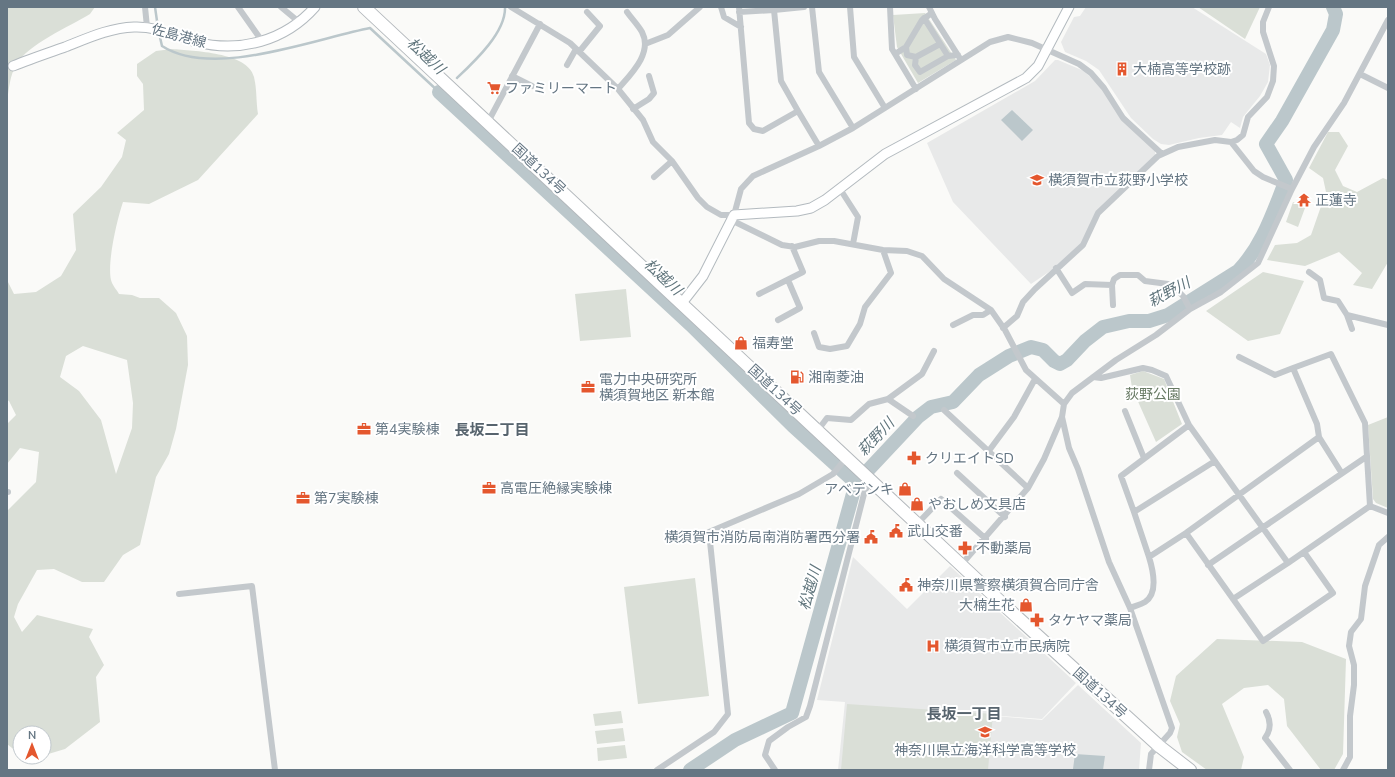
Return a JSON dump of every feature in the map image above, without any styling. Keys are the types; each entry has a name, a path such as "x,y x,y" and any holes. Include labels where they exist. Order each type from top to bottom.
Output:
{"highway":[{"name":"国道134号","path":"364,7 962,565 1159,746 1190,770"}],"street":[{"path":"145,7 149,28"},
{"path":"238,7 262,41"},
{"path":"281,7 299,22"},
{"name":"佐島港線","path":"13,66 94,35 117,29 149,28 169,32 196,42 233,47 262,41 283,33 299,22 315,7"},
{"path":"511,7 565,40 578,50 618,89 643,120 653,142 672,162 698,198 708,207 782,245 792,246 819,241 854,244 883,250 907,251 922,256 944,279 991,310 1003,328 1026,370 1064,404"},
{"path":"645,44 668,36 700,7"},
{"path":"721,7 724,17 741,26"},
{"path":"798,111 763,131 754,129 749,123 739,9 774,10 804,7"},
{"path":"812,7 819,72 853,128"},
{"path":"850,7 854,57 885,108"},
{"path":"890,7 892,49 916,89"},
{"path":"732,218 797,211 811,208 840,189 886,154 1026,78 1038,66 1069,7"},
{"path":"1003,328 1017,316 1023,302 1056,268 1074,255 1083,245 1098,213 1162,154 1178,147 1216,140 1232,142 1243,135 1248,117 1266,97 1273,81 1274,66 1262,32 1263,22 1269,7"},
{"path":"774,10 781,81 820,146"},
{"path":"895,54 906,47 924,18 931,10 960,57"},
{"path":"567,65 578,50 600,26 587,12"},
{"path":"618,89 641,59 645,44 642,33 627,12"},
{"path":"924,18 948,56"},
{"path":"962,565 986,539 1028,488 1044,459 1062,417 1064,404 1072,393 1116,360 1156,335 1189,307 1221,292 1258,263 1292,189 1314,147 1344,103 1388,20"},
{"path":"488,122 540,24"},
{"path":"682,303 703,276 732,218 741,189 753,176 820,146 853,128 916,89 960,57 990,42 1008,37 1032,43 1079,64 1091,73 1104,88 1123,118 1162,154"},
{"path":"906,47 907,55 916,57 940,44"},
{"path":"916,57 915,65 920,72 948,56 960,57"},
{"path":"1360,74 1382,87 1388,88"},
{"path":"512,76 532,86"},
{"path":"633,109 649,99 654,93 649,76"},
{"path":"1232,142 1254,171 1263,177 1292,189"},
{"path":"654,177 672,162"},
{"path":"840,189 858,217 854,244"},
{"path":"759,294 803,272 792,246"},
{"path":"814,333 819,347 830,349 847,346 860,324 865,307 890,273 883,250"},
{"path":"1056,268 1072,293 1084,284 1112,285"},
{"path":"1309,272 1320,280 1324,298 1338,301 1347,315 1352,329"},
{"path":"1113,306 1112,285 1114,279 1120,275 1138,275 1145,281 1173,286 1183,296 1189,307"},
{"path":"778,320 800,308 788,280"},
{"path":"953,325 972,315 983,315 991,310"},
{"path":"1347,315 1388,325"},
{"path":"818,430 827,418 851,420 869,404 888,399 922,374 934,351"},
{"path":"1238,357 1275,375 1331,354 1365,423 1370,506"},
{"path":"1092,377 1101,378 1143,368 1166,376 1189,425 1288,563"},
{"path":"1293,368 1317,424 1319,437 1341,472"},
{"path":"988,452 1014,417 1035,379"},
{"path":"888,399 913,416"},
{"path":"944,410 1028,488"},
{"path":"1125,411 1144,458"},
{"path":"1062,417 1068,448 1078,469 1109,562 1130,608 1172,728 1170,733 1151,754 1149,770"},
{"path":"1130,608 1146,601 1151,594 1154,581 1149,557 1121,476 1189,425"},
{"path":"1149,557 1240,495 1319,437"},
{"path":"657,770 714,732 728,714 709,532 798,494 833,474 846,457"},
{"path":"1208,565 1341,472 1366,457"},
{"path":"1134,512 1215,461"},
{"path":"956,473 1004,517"},
{"path":"775,770 765,755 769,741 788,727 806,717 865,490 867,476"},
{"path":"918,523 941,499 986,539"},
{"path":"1370,506 1388,513"},
{"path":"1233,599 1370,506"},
{"path":"1186,533 1263,641 1333,592 1304,552"},
{"path":"1343,770 1350,757 1350,716 1354,685 1354,665 1349,646 1351,632 1362,619 1365,586 1379,545 1388,537"},
{"path":"179,594 252,586 275,770"},
{"path":"1266,712 1270,719 1270,729 1266,738 1290,770"}],"shaded area":[{"path":"1086,7 1192,7 1266,54 1270,65 1268,82 1260,96 1243,117 1240,128 1231,122 1222,135 1199,138 1169,145 1161,144 1153,139 1131,118 1099,70 1086,61 1065,52 1061,42 1074,17 1080,16"},
{"name":"横須賀市立荻野小学校","path":"1055,60 1084,71 1102,88 1155,151 1155,158 1096,214 1085,242 1074,255 1031,284 953,202 927,143 1035,81"},
{"path":"1012,110 1033,130 1022,141 1001,120"},
{"path":"853,557 907,609 950,566 1076,683 1042,719 949,712 1042,720 1078,685 1141,743 1139,770 838,770 845,702 817,700"},
{"path":"1075,754 1105,756 1103,770 1073,769"}],"green space":[{"path":"7,7 95,7 90,14 50,36 22,57 12,73 7,101"},
{"path":"1198,7 1260,7 1245,39"},
{"path":"925,13 956,60 918,83 897,47 893,15"},
{"path":"172,49 219,54 242,62 250,69 254,77 258,114 198,180 149,204 123,202 111,252 110,272 112,284 119,294 132,295 140,298 159,298 176,313 187,336 188,365 176,429 169,454 156,477 140,545 123,555 104,582 82,582 54,569 37,570 18,604 14,617 22,632 37,615 93,629 89,637 104,665 96,677 100,722 65,749 52,753 52,725 12,725 12,748 7,744 7,511 36,482 39,452 20,448 7,464 7,424 16,415 9,401 7,400 7,280 14,294 36,292 61,276 76,250 73,214 101,187 122,157 126,140 117,133 144,110 143,84 137,76 137,64 156,51","holes":["83,346 127,360 133,403 132,428 116,474 101,420 79,391 60,377 66,356"]},
{"path":"1328,132 1339,132 1348,146 1335,170 1343,186 1357,192 1383,178 1388,180 1388,262 1372,289 1353,285 1362,273 1339,252 1305,266 1267,260 1275,245 1297,243 1311,235 1326,192 1323,178 1309,168"},
{"path":"1293,202 1305,208 1298,227 1286,222"},
{"path":"1263,272 1304,281 1280,334 1248,341 1206,311"},
{"path":"626,289 631,337 580,341 575,294"},
{"name":"荻野公園","path":"1143,371 1164,379 1182,424 1156,442 1132,388 1130,375"},
{"path":"1388,417 1388,508 1376,503 1373,499 1368,425"},
{"path":"695,578 709,696 638,704 624,587"},
{"path":"1217,639 1302,642 1346,659 1343,754 1334,770 1321,770 1287,726 1284,699 1268,685 1244,688 1222,704 1244,757 1241,770 1207,770 1182,752 1177,737 1180,724 1170,701 1176,676"},
{"path":"847,704 993,714 988,770 841,770"},
{"path":"621,711 623,723 595,726 593,714"},
{"path":"623,728 625,741 597,744 595,731"},
{"path":"625,745 627,758 598,761 597,748"}],"waterway":[{"name":"松越川","path":"155,7 158,28"},
{"path":"457,78 480,55 495,36 504,17 505,7"},
{"name":"萩野川","path":"856,483 918,417 931,407 953,402 979,375 1009,356 1031,347 1043,350 1054,361 1060,364 1067,360 1085,341 1103,327 1129,321 1149,321 1168,315 1238,271 1247,261 1261,239 1286,180 1266,144 1282,121 1333,30 1336,14 1333,7"},
{"name":"松越川","path":"159,33 162,46 183,55 208,59 235,58 264,54 370,28 439,92 442,89"},
{"name":"松越川","path":"439,92 691,325 793,426 856,483 792,713 735,740 690,770"}],"place":[{"name":"大楠高等学校跡","path":"1122,69"},
{"name":"ファミリーマート","path":"494,88"},
{"name":"横須賀市立荻野小学校","path":"1037,180"},
{"name":"正蓮寺","path":"1304,200"},
{"name":"福寿堂","path":"741,343"},
{"name":"湘南菱油","path":"797,377"},
{"name":"電力中央研究所 横須賀地区 新本館","path":"588,387"},
{"name":"第4実験棟","path":"364,429"},
{"name":"クリエイトSD","path":"914,458"},
{"name":"高電圧絶縁実験棟","path":"489,488"},
{"name":"アベデンキ","path":"905,489"},
{"name":"第7実験棟","path":"303,498"},
{"name":"やおしめ文具店","path":"917,504"},
{"name":"武山交番","path":"896,531"},
{"name":"横須賀市消防局南消防署西分署","path":"871,537"},
{"name":"不動薬局","path":"965,548"},
{"name":"神奈川県警察横須賀合同庁舎","path":"906,585"},
{"name":"大楠生花","path":"1026,605"},
{"name":"タケヤマ薬局","path":"1037,620"},
{"name":"横須賀市立市民病院","path":"933,646"},
{"name":"神奈川県立海洋科学高等学校","path":"985,732"}],"district":[{"name":"長坂二丁目","path":"492,430"},
{"name":"長坂一丁目","path":"964,714"}]}
